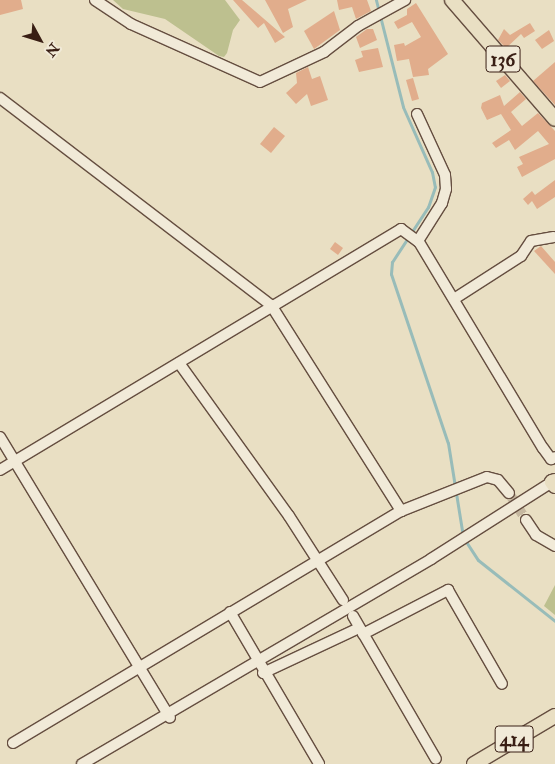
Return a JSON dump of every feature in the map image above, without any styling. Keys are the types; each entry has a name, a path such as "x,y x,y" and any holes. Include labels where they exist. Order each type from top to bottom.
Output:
{"highway":[{"name":"136","path":"452,0 555,119"},
{"name":"414","path":"474,764 555,716"}],"street":[{"path":"95,0 131,24 260,82 324,52 358,26 406,0"},
{"path":"0,98 271,305 401,511"},
{"path":"417,241 442,203 446,189 445,175 418,114"},
{"path":"0,470 179,363 271,305 403,230 417,241 543,448 551,459 555,456"},
{"path":"454,299 521,256 531,241 554,238"},
{"path":"179,363 319,559 343,600"},
{"path":"0,437 168,716"},
{"path":"13,743 401,511 487,477 498,480 509,493"},
{"path":"82,764 168,716 256,661 554,483"},
{"path":"526,520 536,535 555,546"},
{"path":"263,673 361,631 448,590 502,684"},
{"path":"230,612 263,673 319,764"},
{"path":"353,616 436,758"}],"green space":[{"path":"113,0 225,0 240,20 233,30 227,53 224,57 219,56 165,19 123,9"},
{"path":"555,585 555,615 544,606"}],"building":[{"path":"0,0 21,0 23,9 0,15"},
{"path":"233,0 242,0 285,37 275,43 264,23 258,28"},
{"path":"265,0 307,0 288,9 293,27 283,33"},
{"path":"337,0 367,0 371,11 356,19 352,7 339,10"},
{"path":"416,3 448,54 428,69 429,75 413,77 409,59 397,61 394,45 404,43 405,46 421,37 412,22 398,29 394,22 407,15 407,9"},
{"path":"334,11 340,30 314,49 304,31"},
{"path":"530,23 535,31 524,38 521,34 506,48 498,40 504,29 510,35"},
{"path":"367,29 373,29 377,40 360,48 356,37"},
{"path":"549,30 554,41 542,49 535,40"},
{"path":"378,48 383,67 359,72 355,60 363,57 361,51"},
{"path":"555,62 555,105 533,81"},
{"path":"308,67 312,79 320,76 328,100 311,106 307,94 296,104 286,93 297,83 296,73"},
{"path":"505,75 510,81 501,88 496,81"},
{"path":"413,78 419,99 412,101 406,80"},
{"path":"520,92 526,99 511,112 522,126 538,113 555,131 555,159 522,177 517,167 523,164 519,157 549,144 538,131 515,150 509,140 496,148 492,143 511,130 501,114 487,120 481,108 482,103 500,95 504,106"},
{"path":"274,127 285,136 271,153 260,144"},
{"path":"555,180 555,197 537,209 532,201 528,205 523,199 532,191 535,195"},
{"path":"335,242 343,248 338,255 330,249"},
{"path":"541,246 555,262 555,274 534,251"}],"waterway":[{"path":"376,0 403,107 432,172 435,187 428,207 392,262 391,274 448,443 463,537 478,560 555,621"}],"tunnel":[{"path":"509,493 526,520"}]}
